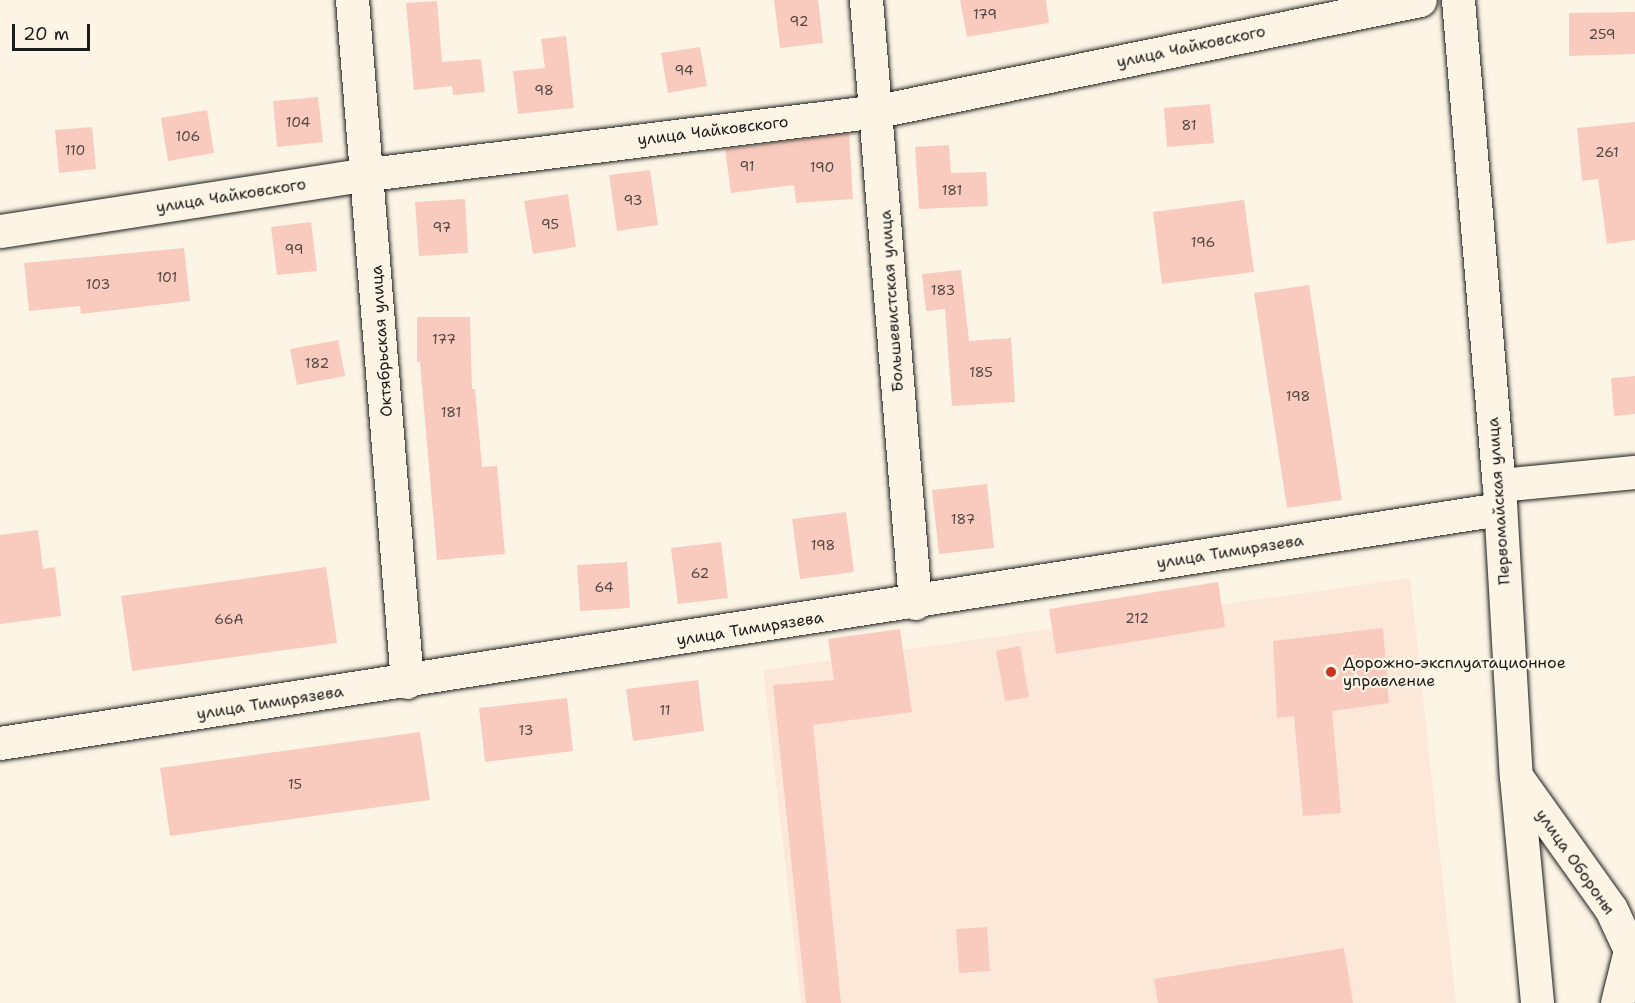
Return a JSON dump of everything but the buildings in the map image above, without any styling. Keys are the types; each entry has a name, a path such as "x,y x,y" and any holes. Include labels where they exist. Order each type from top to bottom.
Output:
{"street":[{"name":"Октябрьская улица","path":"352,0 369,174 407,682"},
{"name":"Большевистская улица","path":"866,0 878,111 915,603"},
{"name":"улица Чайковского","path":"0,231 369,174 878,111 1420,0"},
{"name":"Первомайская улица","path":"1458,0 1500,497 1516,777 1537,1003"},
{"name":"улица Тимирязева","path":"0,743 915,603 1635,472"},
{"name":"улица Обороны","path":"1516,777 1611,909 1632,950 1617,1003"}],"shaded area":[{"path":"1410,578 1456,1003 801,1003 763,670"}],"place":[{"name":"Дорожно-эксплуатационное управление","path":"1331,672"}]}
